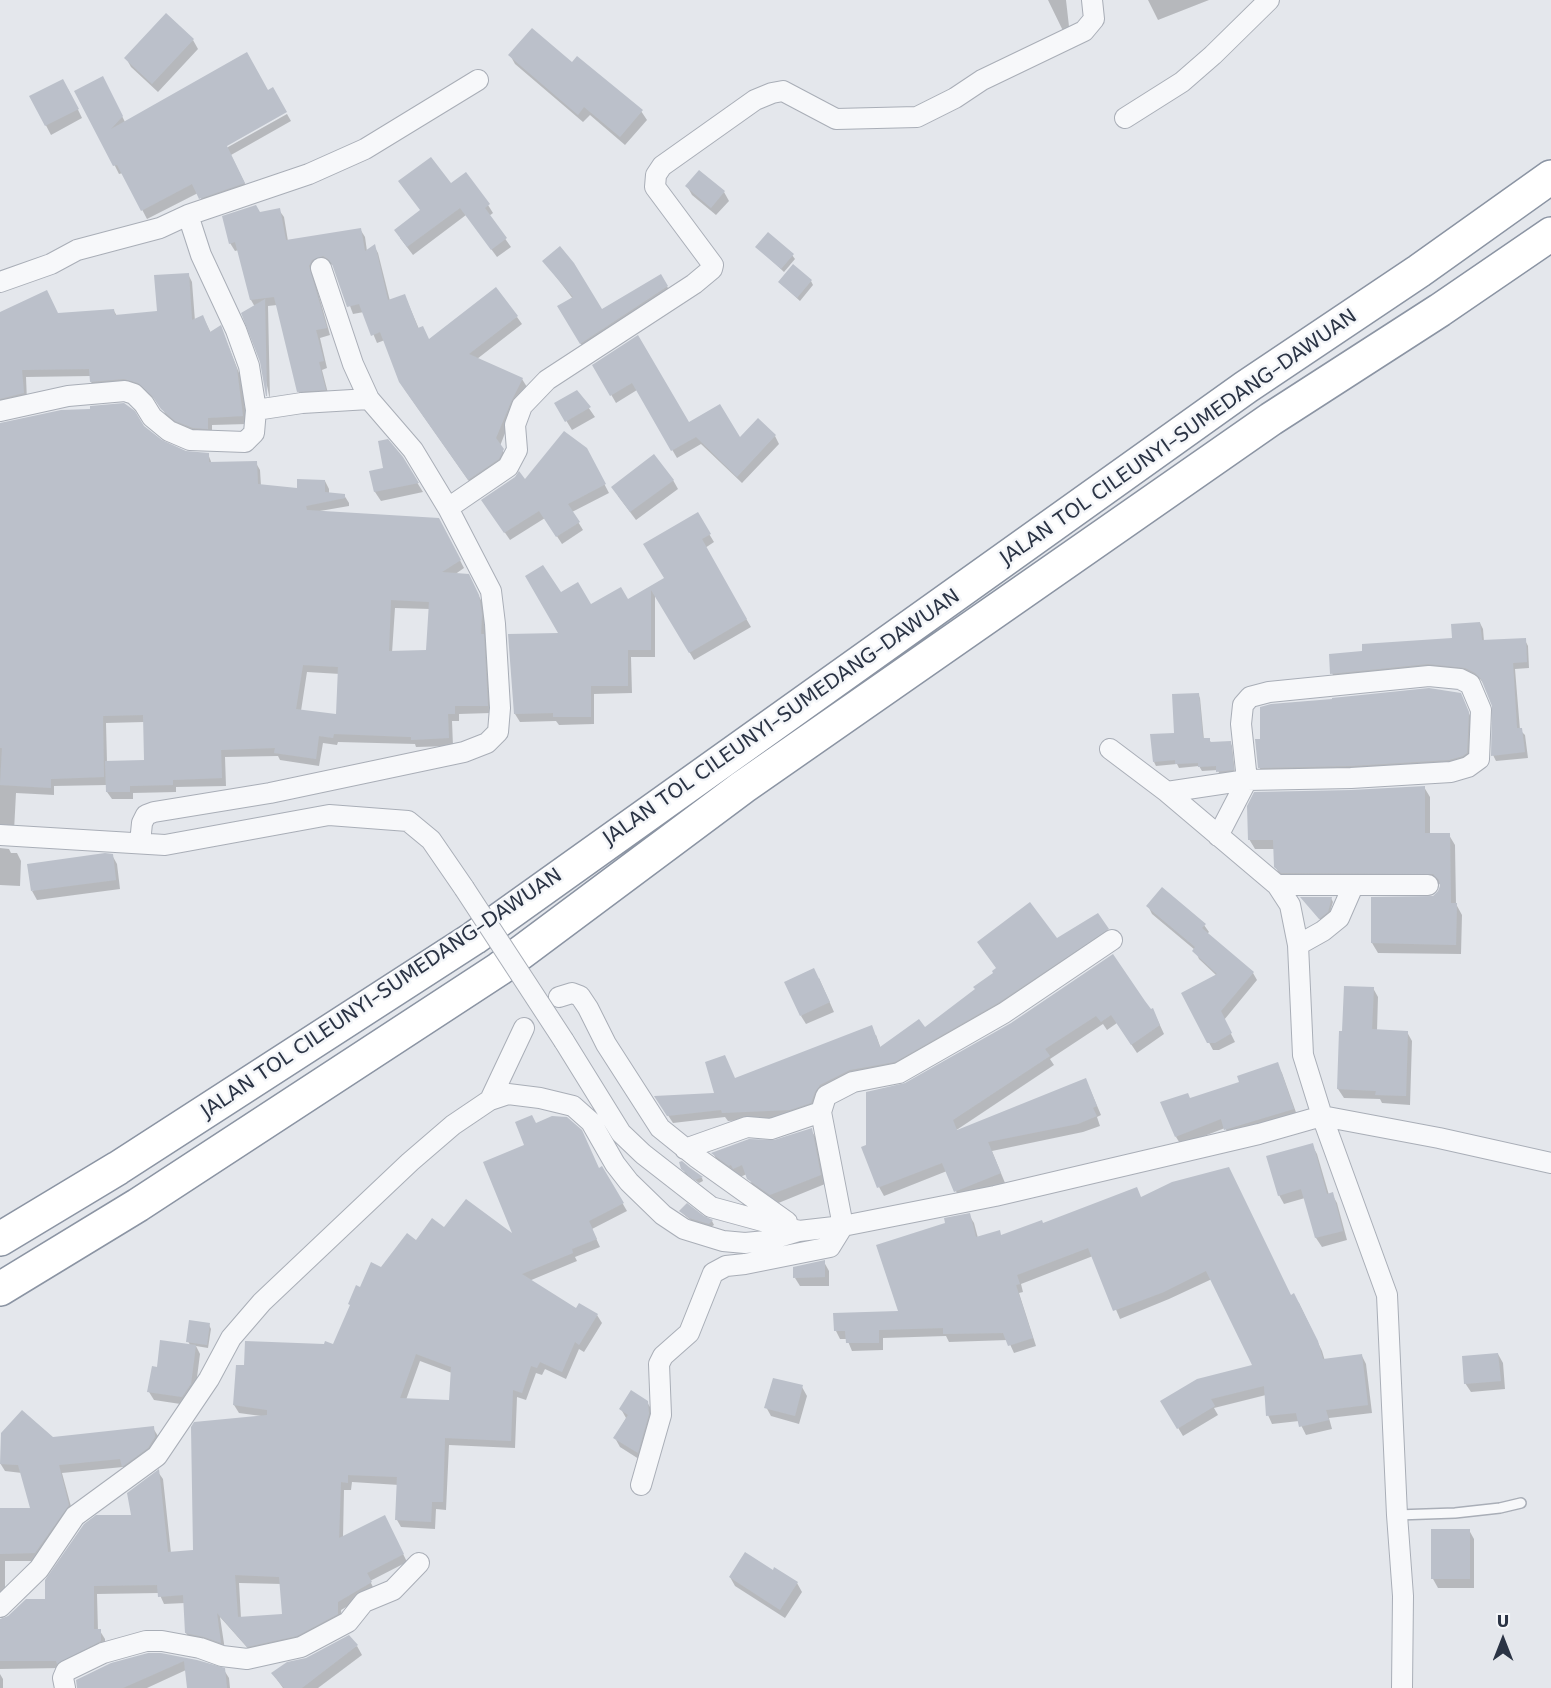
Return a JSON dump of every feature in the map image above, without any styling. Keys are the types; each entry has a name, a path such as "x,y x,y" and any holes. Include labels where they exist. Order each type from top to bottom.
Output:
{"highway":[{"name":"JALAN TOL CILEUNYI–SUMEDANG–DAWUAN","path":"0,1239 118,1168 474,938 1246,387 1419,271 1551,177"},
{"name":"JALAN TOL CILEUNYI–SUMEDANG–DAWUAN","path":"0,1288 138,1205 500,969 743,787 1271,419 1440,310 1551,234"}],"street":[{"path":"448,508 508,467 517,450 516,425 522,406 547,380 694,285 712,269 713,265 655,187 656,175 662,166 755,100 772,93 783,92 836,119 917,117 955,98 982,80 1084,31 1094,19 1092,0"},
{"path":"1125,118 1182,82 1269,0"},
{"path":"0,282 51,264 77,249 160,228 188,215 300,177 365,150 478,80"},
{"path":"0,411 68,396 125,391 134,394 152,417 169,431 190,440 245,442 254,434 256,410 249,366 236,330 201,255 188,215"},
{"path":"140,843 142,823 146,815 270,793 464,752 487,742 498,732 500,708 491,591 448,508 413,450 369,399 353,364 321,268"},
{"path":"256,410 302,403 369,399"},
{"path":"1167,792 1247,780 1451,772 1468,767 1479,759 1481,710 1470,684 1460,679 1429,676 1269,692 1250,697 1243,705 1241,724 1247,780 1218,836"},
{"path":"1110,749 1167,792 1277,885 1290,905 1298,945 1304,1055 1322,1116 1387,1295 1403,1596 1402,1688"},
{"path":"270,793 277,823"},
{"path":"0,835 165,845 329,815 408,821 431,840 465,888 621,1133 643,1154 711,1207 799,1231"},
{"path":"1277,885 1428,885"},
{"path":"1298,945 1323,931 1339,918 1353,886"},
{"path":"640,1485 661,1415 659,1364 663,1356 689,1333 713,1273 726,1266 830,1247 843,1226 821,1112 826,1096 853,1082 899,1073 1004,1013 1112,940"},
{"path":"559,997 572,993 580,996 606,1044 660,1128 685,1149 799,1231"},
{"path":"490,1100 524,1028"},
{"path":"0,1607 39,1569 75,1516 157,1456 209,1379 231,1338 262,1302 410,1162 453,1125 490,1100 508,1094 540,1098 573,1106 591,1122 615,1164 629,1182 663,1215 684,1228 723,1241 745,1243 766,1241 799,1231 843,1226 995,1196 1260,1134 1322,1116 1439,1138 1551,1163"},
{"path":"685,1149 747,1127 771,1129 821,1112"},
{"path":"65,1688 63,1678 66,1671 103,1653 146,1641 170,1642 200,1648 222,1656 247,1659 301,1647 348,1622 364,1602 393,1590 419,1563"}],"lane":[{"path":"1397,1515 1455,1513 1521,1503"}],"building":[{"path":"166,13 194,39 152,84 124,58"},
{"path":"532,28 572,62 577,56 643,110 620,137 584,107 578,115 508,55"},
{"path":"247,52 268,90 273,87 287,112 227,146 245,183 199,199 192,184 141,211 117,165 113,166 74,91 103,76 123,116 111,129"},
{"path":"63,79 79,109 45,126 29,96"},
{"path":"431,157 451,183 466,172 490,204 485,208 507,238 491,250 460,208 407,247 394,230 420,210 398,181"},
{"path":"699,170 725,191 711,208 685,186"},
{"path":"256,205 260,212 280,208 286,240 361,228 365,251 375,244 388,300 405,294 418,328 423,326 429,339 496,287 518,316 469,354 523,378 496,438 504,449 499,459 468,480 399,382 380,332 371,336 359,304 347,307 332,264 323,256 312,260 309,266 327,328 316,330 324,361 319,362 326,390 297,392 274,297 250,300 235,242 229,244 222,216"},
{"path":"768,232 794,254 781,269 755,247"},
{"path":"560,246 574,263 602,309 661,274 668,286 580,344 557,306 573,297 542,261"},
{"path":"793,264 812,280 797,298 778,282"},
{"path":"189,273 192,320 203,315 210,332 221,325 237,369 243,416 208,418 208,429 193,428 175,421 138,383 124,379 90,382 89,369 22,370 24,393 0,399 0,312 47,290 58,313 114,309 115,315 157,311 154,275"},
{"path":"265,299 267,396 260,362 241,313"},
{"path":"638,335 689,422 720,404 740,437 758,418 776,435 737,477 696,437 671,451 632,383 610,396 592,365"},
{"path":"577,390 591,407 565,422 554,403"},
{"path":"124,403 135,411 144,426 162,440 186,451 209,453 209,462 257,461 258,484 297,488 297,479 325,480 325,492 345,494 345,498 306,506 307,510 439,518 461,560 442,572 469,574 479,595 482,614 481,634 484,634 488,706 455,706 455,714 448,714 449,738 411,740 411,737 334,734 333,738 319,736 316,759 274,753 275,748 221,750 222,778 173,780 173,785 130,786 130,792 106,792 105,761 144,760 143,715 103,716 104,777 51,779 51,788 0,785 2,748 0,748 0,423 61,410 90,409 90,406","holes":["391,600 429,602 426,650 389,651","303,665 338,667 336,714 296,709"]},
{"path":"564,431 587,448 606,484 568,504 580,522 556,537 539,511 504,533 481,500 515,477 519,471 525,479"},
{"path":"388,439 403,457 419,483 374,492 369,471 383,468 378,441"},
{"path":"654,454 674,480 630,512 611,487"},
{"path":"698,512 711,534 702,539 747,619 689,653 651,590 651,650 628,650 628,686 591,686 591,717 553,717 553,713 514,714 508,634 558,633 525,576 543,565 561,592 578,582 591,604 621,587 628,599 664,578 643,544"},
{"path":"1480,622 1482,640 1526,638 1527,662 1513,663 1517,728 1522,728 1525,752 1491,756 1492,706 1481,679 1465,668 1428,664 1330,674 1329,654 1362,651 1362,644 1452,638 1451,624"},
{"path":"1429,688 1461,693 1469,712 1467,753 1463,756 1449,760 1351,766 1258,768 1255,739 1260,739 1260,707"},
{"path":"1199,693 1203,738 1210,738 1210,742 1231,741 1234,770 1216,772 1216,766 1198,767 1198,763 1175,764 1175,760 1153,762 1150,734 1174,733 1172,694"},
{"path":"1425,786 1425,833 1450,833 1451,903 1457,903 1456,945 1371,943 1371,897 1433,896 1440,886 1439,880 1433,874 1281,873 1274,867 1273,840 1248,840 1247,806 1254,792"},
{"path":"105,853 113,854 116,880 31,891 27,864"},
{"path":"1162,887 1206,924 1202,928 1254,972 1221,1011 1232,1033 1215,1043 1207,1043 1181,993 1217,974 1192,951 1195,947 1146,906"},
{"path":"1300,897 1332,897 1328,912 1319,919"},
{"path":"1030,902 1057,938 1098,913 1109,929 998,1003 895,1062 850,1070 820,1085 811,1103 790,1110 722,1113 721,1110 667,1116 654,1096 714,1093 705,1062 725,1055 735,1078 872,1025 880,1047 919,1019 925,1027 993,973 992,971 996,968 977,942"},
{"path":"1113,954 1145,1001 1151,1009 1153,1008 1160,1025 1131,1045 1111,1015 1101,1022 1096,1016 1045,1049 1050,1056 953,1120 957,1130 1086,1078 1097,1106 1093,1108 1097,1116 1078,1124 988,1142 1001,1173 954,1192 942,1163 877,1188 861,1147 866,1145 866,1092 905,1083 1011,1023"},
{"path":"814,968 830,1002 800,1016 784,982"},
{"path":"1344,986 1374,987 1372,1029 1408,1031 1406,1096 1375,1095 1376,1091 1337,1089 1339,1031 1342,1031"},
{"path":"1278,1062 1294,1109 1224,1130 1221,1119 1175,1137 1160,1102 1188,1093 1190,1098 1239,1082 1237,1076"},
{"path":"532,1115 536,1123 552,1116 567,1117 582,1130 599,1168 602,1166 624,1203 589,1221 597,1239 572,1249 573,1253 522,1274 576,1308 579,1303 598,1314 579,1345 575,1342 562,1372 540,1362 537,1368 531,1366 522,1393 513,1390 511,1441 445,1438 443,1502 432,1502 431,1522 395,1520 397,1477 348,1475 348,1483 341,1482 339,1538 385,1515 404,1554 367,1573 372,1582 338,1602 338,1614 297,1636 247,1647 217,1613 221,1643 185,1633 183,1595 158,1597 157,1585 94,1586 94,1629 101,1629 101,1641 57,1664 56,1661 0,1661 0,1619 8,1616 26,1599 45,1599 45,1580 84,1524 96,1515 131,1515 127,1493 159,1469 168,1552 193,1550 191,1427 194,1422 267,1415 267,1410 233,1405 236,1365 244,1365 245,1341 324,1344 325,1341 333,1344 356,1285 360,1287 371,1262 381,1267 407,1233 416,1240 432,1218 444,1227 466,1199 512,1233 483,1162 524,1145 515,1122","holes":["416,1354 451,1367 449,1400 400,1398","235,1575 279,1577 282,1614 238,1617"]},
{"path":"812,1128 821,1175 770,1195 747,1179 742,1165 733,1169 731,1165 729,1166 711,1153 749,1139 774,1140"},
{"path":"1313,1143 1327,1194 1333,1192 1343,1231 1315,1238 1301,1189 1278,1196 1266,1156"},
{"path":"682,1161 703,1177 695,1180 681,1169 679,1162"},
{"path":"1229,1167 1291,1295 1294,1293 1318,1341 1323,1359 1362,1354 1368,1405 1326,1410 1329,1420 1299,1427 1296,1413 1266,1416 1264,1386 1211,1399 1215,1406 1177,1429 1160,1401 1197,1379 1252,1365 1206,1271 1164,1292 1113,1311 1088,1248 1017,1275 1020,1284 1016,1285 1033,1338 1008,1346 1003,1333 943,1334 943,1328 879,1330 879,1343 846,1343 845,1331 834,1331 833,1313 898,1311 876,1245 945,1223 944,1218 970,1213 976,1237 1000,1230 1001,1235 1042,1220 1043,1223 1137,1187 1141,1197 1172,1182"},
{"path":"687,1203 713,1220 709,1224 689,1218 679,1211"},
{"path":"825,1260 825,1277 793,1278 793,1267"},
{"path":"189,1320 210,1323 207,1345 186,1342"},
{"path":"160,1340 196,1345 191,1384 182,1397 147,1392 152,1366 157,1367"},
{"path":"1498,1353 1501,1381 1464,1384 1462,1356"},
{"path":"773,1378 803,1385 795,1416 764,1408"},
{"path":"631,1390 648,1401 649,1414 638,1453 613,1438 628,1415 619,1409"},
{"path":"22,1410 53,1437 154,1426 155,1437 148,1448 122,1467 120,1459 59,1465 69,1505 35,1553 0,1554 0,1508 30,1508 18,1465 0,1464 1,1433"},
{"path":"1431,1529 1470,1529 1470,1579 1431,1579"},
{"path":"745,1552 773,1570 774,1567 798,1582 780,1610 729,1577"},
{"path":"349,1635 358,1645 302,1688 284,1688 271,1673 287,1662 306,1658"},
{"path":"148,1653 161,1653 197,1660 225,1668 227,1688 187,1688 184,1661 123,1688 77,1688 76,1680 111,1663"}]}
